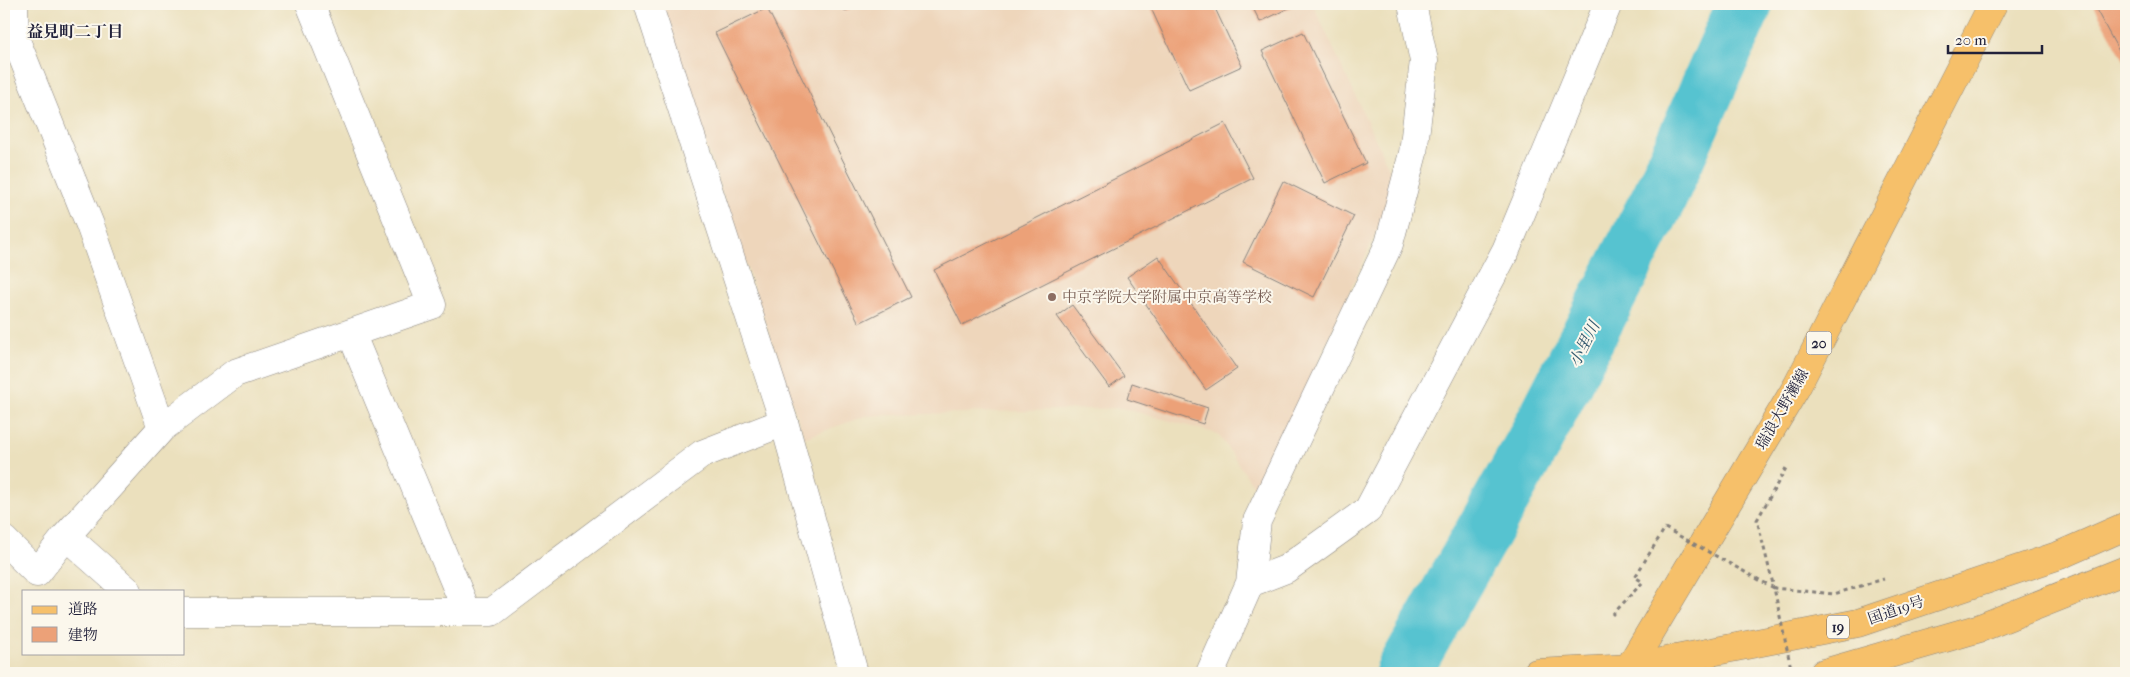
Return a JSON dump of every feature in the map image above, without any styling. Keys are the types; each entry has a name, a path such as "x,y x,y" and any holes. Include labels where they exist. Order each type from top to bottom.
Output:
{"main road":[{"name":"瑞浪大野瀬線","path":"1628,671 1797,386 1993,4"},
{"name":"国道19号","path":"1537,673 1628,671 1858,623 2060,555 2126,526"},
{"path":"1824,673 1980,628 2126,570"}],"street":[{"path":"14,4 15,38 90,225 162,428"},
{"path":"4,540 37,572 66,536 162,428 235,373 432,304 310,4"},
{"path":"648,4 784,422 854,673"},
{"path":"1210,673 1250,583 1258,521 1389,244 1413,153 1424,61 1412,4"},
{"path":"1250,583 1286,569 1368,510 1506,250 1608,4"},
{"path":"351,333 467,612"},
{"path":"185,612 492,612 702,454 784,422"},
{"path":"66,536 127,590"}],"path":[{"path":"1787,466 1757,520 1792,673"},
{"path":"1612,615 1643,582 1635,577 1665,528 1774,588 1834,594 1884,579"}],"shaded area":[{"name":"中京学院大学附属中京高等学校","path":"659,4 1313,4 1397,186 1259,494 1218,434 1122,408 865,416 804,438"}],"building":[{"path":"744,4 756,4 746,9"},
{"path":"841,4 861,4 845,11"},
{"path":"1149,4 1213,4 1242,66 1189,90"},
{"path":"1251,4 1297,4 1260,22"},
{"path":"2093,4 2126,4 2126,64"},
{"path":"767,8 911,297 859,323 715,33"},
{"path":"1303,32 1366,163 1325,183 1262,51"},
{"path":"1225,123 1253,178 962,325 934,270"},
{"path":"1283,181 1354,216 1314,297 1243,262"},
{"path":"1158,256 1237,369 1206,390 1127,277"},
{"path":"1072,305 1124,376 1109,387 1057,316"},
{"path":"1132,383 1208,408 1203,424 1127,399"}],"waterway":[{"name":"小里川","path":"1403,673 1532,445 1660,196 1745,4"}],"place":[{"name":"中京学院大学附属中京高等学校","path":"1052,297"}],"district":[{"name":"益見町二丁目","path":"75,31"}]}
